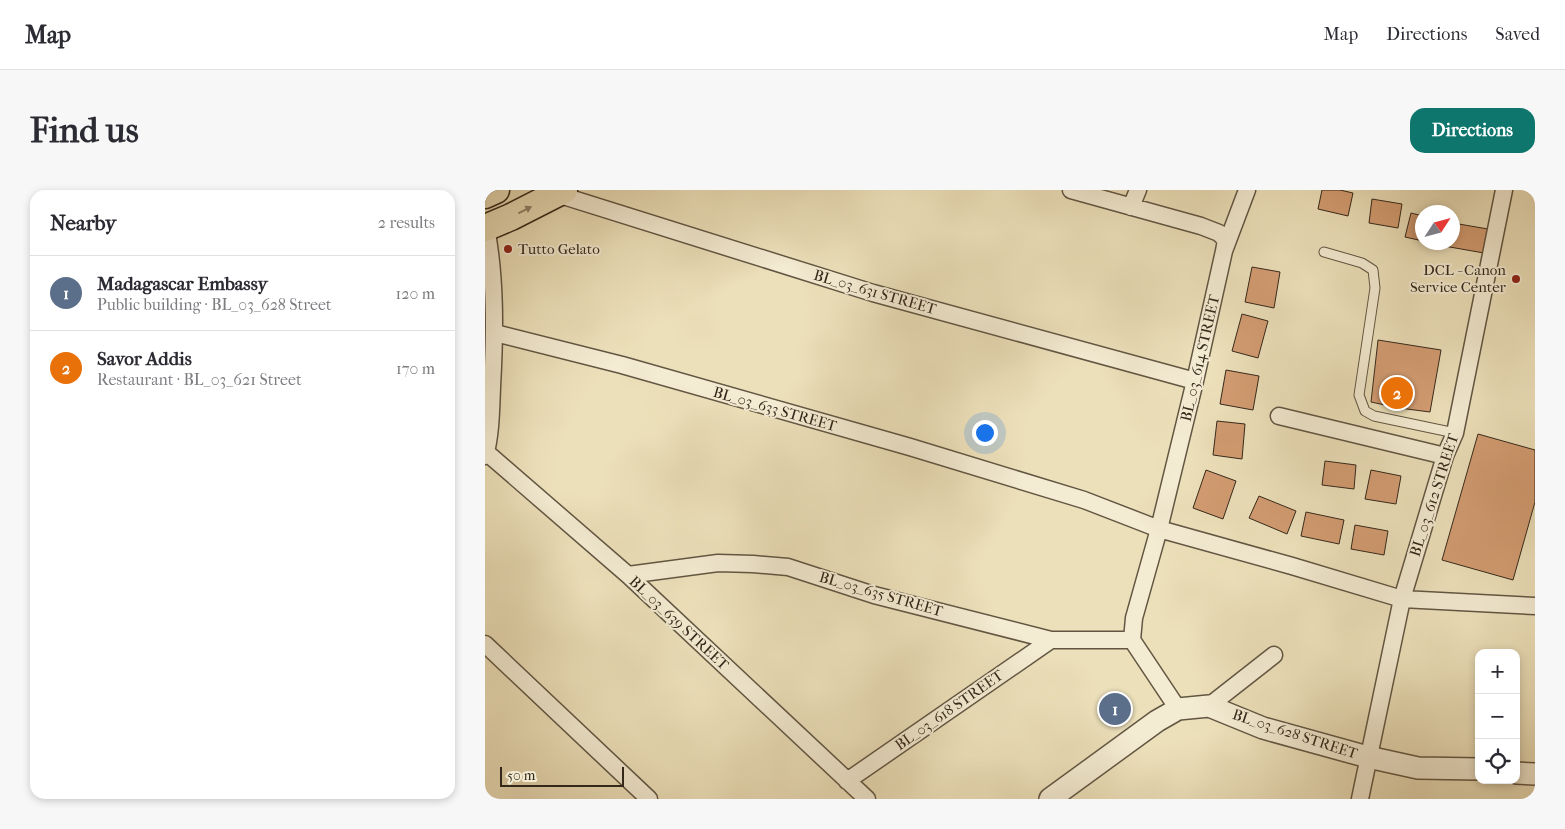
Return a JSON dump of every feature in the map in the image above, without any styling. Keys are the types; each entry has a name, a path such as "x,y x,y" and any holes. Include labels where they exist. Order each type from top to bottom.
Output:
{"main road":[{"path":"485,195 496,190"},
{"path":"485,226 560,192"}],"street":[{"path":"1071,190 1201,226 1219,233 1226,240 1224,251"},
{"path":"1131,207 1138,190"},
{"name":"BL_03_614 STREET","path":"1159,529 1224,251 1247,190"},
{"name":"BL_03_612 STREET","path":"1360,799 1402,599 1445,456 1455,433 1504,190"},
{"name":"BL_03_631 STREET","path":"560,192 873,293 1195,381"},
{"path":"485,226 490,252 495,333 491,413 486,454"},
{"name":"BL_03_633 STREET","path":"495,333 622,365 910,447 1084,500 1159,529 1402,599 1535,606"},
{"path":"1279,416 1445,456"},
{"name":"BL_03_639 STREET","path":"486,454 628,575 867,799"},
{"path":"1159,529 1134,618 1132,640 1178,709"},
{"name":"BL_03_635 STREET","path":"628,575 718,563 787,567 874,594 1051,640 1132,640"},
{"name":"BL_03_618 STREET","path":"847,781 1051,640"},
{"path":"485,644 649,799"},
{"path":"1209,706 1274,655"},
{"name":"BL_03_628 STREET","path":"1050,799 1157,721 1178,709 1209,706 1263,728 1368,758 1418,768 1475,769"},
{"path":"1520,772 1535,774"}],"lane":[{"path":"1324,252 1362,263 1373,270 1375,288 1359,395 1365,411 1374,416 1455,433"}],"building":[{"path":"1322,190 1340,190 1353,193 1348,216 1318,209"},
{"path":"1372,199 1402,204 1398,228 1369,223"},
{"path":"1411,213 1415,214 1415,239 1405,237"},
{"path":"1460,224 1488,229 1484,253 1460,249"},
{"path":"1252,267 1280,272 1274,308 1245,302"},
{"path":"1242,314 1268,321 1258,358 1232,351"},
{"path":"1378,340 1441,350 1430,412 1371,402"},
{"path":"1226,370 1259,376 1253,410 1220,404"},
{"path":"1217,421 1245,424 1242,459 1213,455"},
{"path":"1478,434 1535,450 1535,502 1513,580 1442,560"},
{"path":"1325,461 1356,465 1354,489 1322,485"},
{"path":"1206,470 1236,481 1223,519 1193,508"},
{"path":"1371,470 1401,476 1396,504 1365,499"},
{"path":"1259,496 1296,511 1287,534 1249,518"},
{"path":"1306,512 1344,520 1339,544 1301,536"},
{"path":"1355,525 1388,531 1384,555 1351,549"}],"place":[{"name":"Tutto Gelato","path":"508,249"},
{"name":"DCL - Canon Service Center","path":"1516,279"},
{"name":"Savor Addis","path":"1397,393"},
{"name":"Madagascar Embassy","path":"1115,709"}]}
